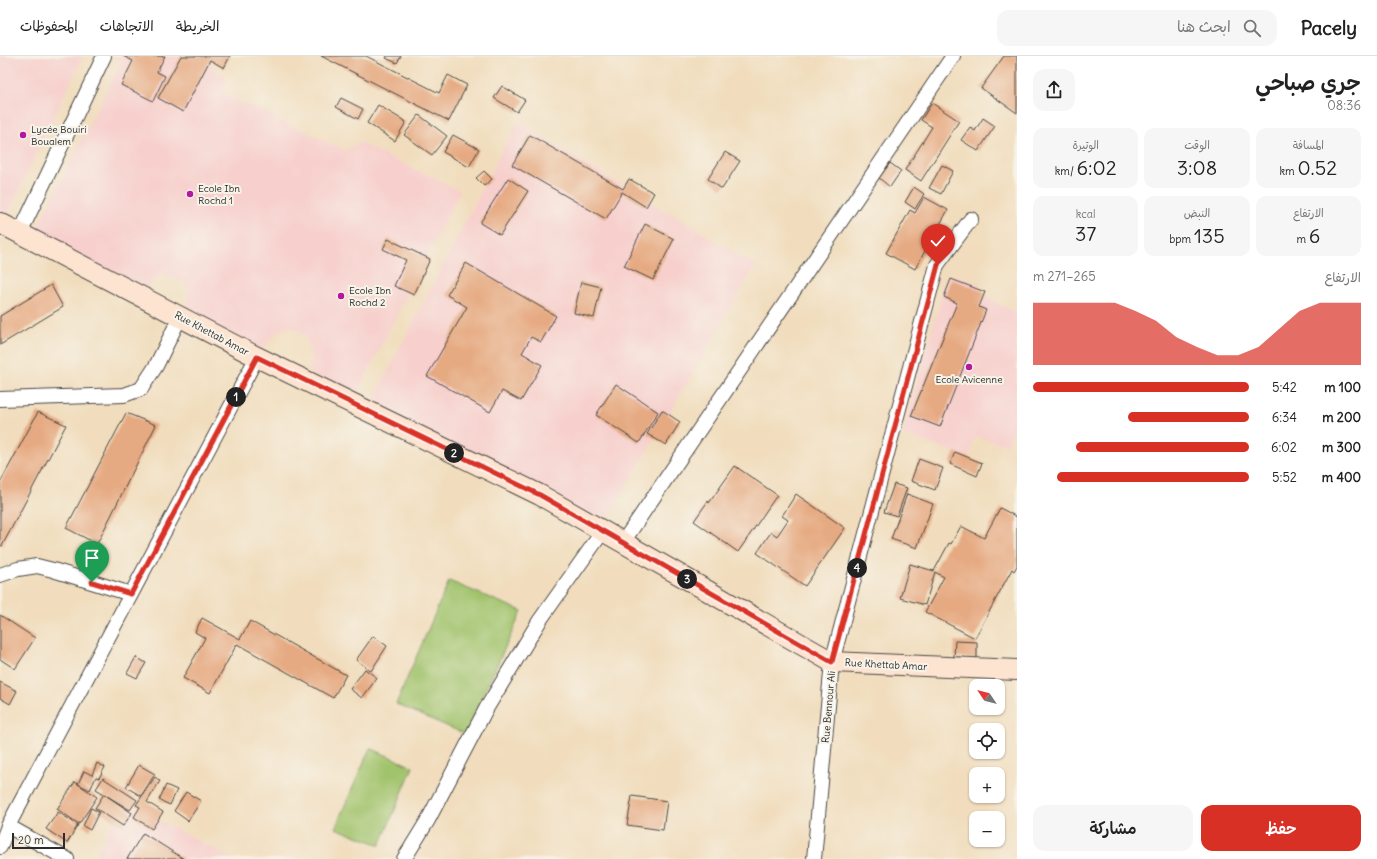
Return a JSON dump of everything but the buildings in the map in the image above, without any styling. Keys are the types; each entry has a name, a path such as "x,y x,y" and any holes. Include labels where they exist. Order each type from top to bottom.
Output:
{"main road":[{"name":"Rue Khettab Amar","path":"0,223 257,357 540,495 832,662 1017,670"}],"street":[{"path":"20,233 104,56"},
{"path":"623,542 953,56"},
{"name":"Rue Bennour Ali","path":"814,859 832,662 938,265 971,219"},
{"path":"0,399 124,395 141,389 156,366 180,317"},
{"path":"0,847 8,826 257,357"},
{"path":"404,859 428,820 486,709 540,620 603,531"},
{"path":"0,575 18,569 37,566 131,594"},
{"path":"8,826 67,859"}],"shaded area":[{"name":"Lycée Bouiri Boualem","path":"0,56 83,56 6,218 0,214"},
{"name":"Ecole Ibn Rochd 1","path":"111,56 196,56 216,66 214,71 228,77 221,92 346,151 358,142 460,191 355,397 309,375 311,355 305,336 293,327 279,330 270,339 260,354 182,315 187,302 189,290 184,283 163,273 140,293 32,236 122,60"},
{"path":"517,122 756,265 602,528 370,406"},
{"name":"Ecole Avicenne","path":"948,275 981,284 979,293 1017,313 1017,421 1007,446 975,436 969,457 902,434"},
{"path":"123,801 233,859 94,859"}],"green space":[{"path":"449,581 522,611 465,734 396,704"},
{"path":"370,748 413,767 380,845 335,828"}],"place":[{"name":"Lycée Bouiri Boualem","path":"23,135"},
{"name":"Ecole Ibn Rochd 1","path":"190,194"},
{"name":"Ecole Ibn Rochd 2","path":"341,296"},
{"name":"Ecole Avicenne","path":"969,367"}],"route":[{"path":"92,582 131,594 257,357 540,495 832,662 938,265"}]}
